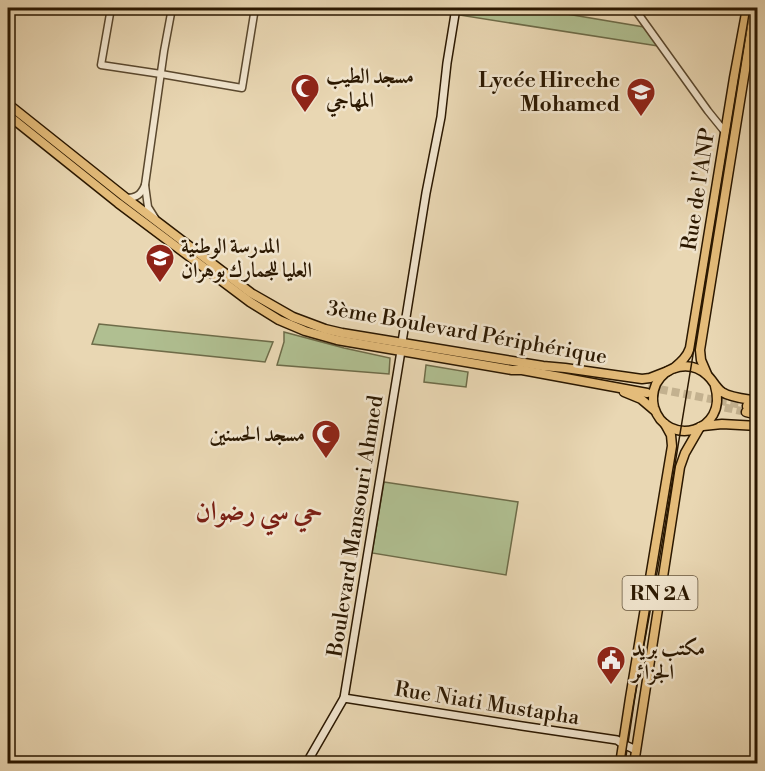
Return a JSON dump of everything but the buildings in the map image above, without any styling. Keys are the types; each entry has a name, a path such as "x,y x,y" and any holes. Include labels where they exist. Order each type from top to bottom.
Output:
{"main road":[{"name":"Boulevard Mansouri Ahmed","path":"344,698 426,193 441,117 456,8"},
{"name":"Rue de l'ANP","path":"670,370 682,361 690,348 747,8"},
{"name":"Rue de l'ANP","path":"707,374 701,360 700,350 755,8"},
{"name":"3ème Boulevard Périphérique","path":"8,104 251,293 293,317 401,351 565,368 642,379 670,370"},
{"name":"3ème Boulevard Périphérique","path":"8,115 118,203 250,302 305,331 337,340 512,370 648,390 543,366"},
{"path":"656,412 653,402 655,388 662,376 677,367 690,366 702,370 723,393 758,401"},
{"path":"512,370 628,393 649,404 665,424 680,430 688,431 722,424 758,426"},
{"path":"701,427 713,416 716,408 718,401 715,386"},
{"path":"758,408 746,409 758,414"},
{"name":"RN 2A","path":"620,764 672,446 671,435 665,424"},
{"name":"RN 2A","path":"634,764 680,467 685,453 701,427"},
{"path":"306,764 344,698"},
{"name":"Rue Niati Mustapha","path":"344,698 617,740 636,750"}],"street":[{"path":"111,8 101,65 242,88 255,8"},
{"path":"156,221 148,207 145,185 172,8"},
{"path":"634,8 725,132"},
{"path":"126,198 139,195 145,185"}],"green space":[{"path":"461,8 531,8 644,27 658,46 459,15"},
{"path":"99,324 273,342 265,362 92,344"},
{"path":"284,332 390,358 389,374 277,365 284,342"},
{"path":"426,365 468,372 466,387 424,382"},
{"path":"384,482 518,502 506,575 372,553"}],"tunnel":[{"path":"648,387 747,406"},
{"path":"713,405 746,412"}],"tram line":[{"path":"624,764 750,8"}],"place":[{"name":"مسجد الطيب المهاجي","path":"305,114"},
{"name":"Lycée Hireche Mohamed","path":"641,118"},
{"name":"المدرسة الوطنية العليا للجمارك بوهران","path":"160,284"},
{"name":"مسجد الحسنين","path":"326,460"},
{"name":"مكتب بريد الجزائر","path":"611,686"}],"district":[{"name":"حي سي رضوان","path":"259,511"}]}
